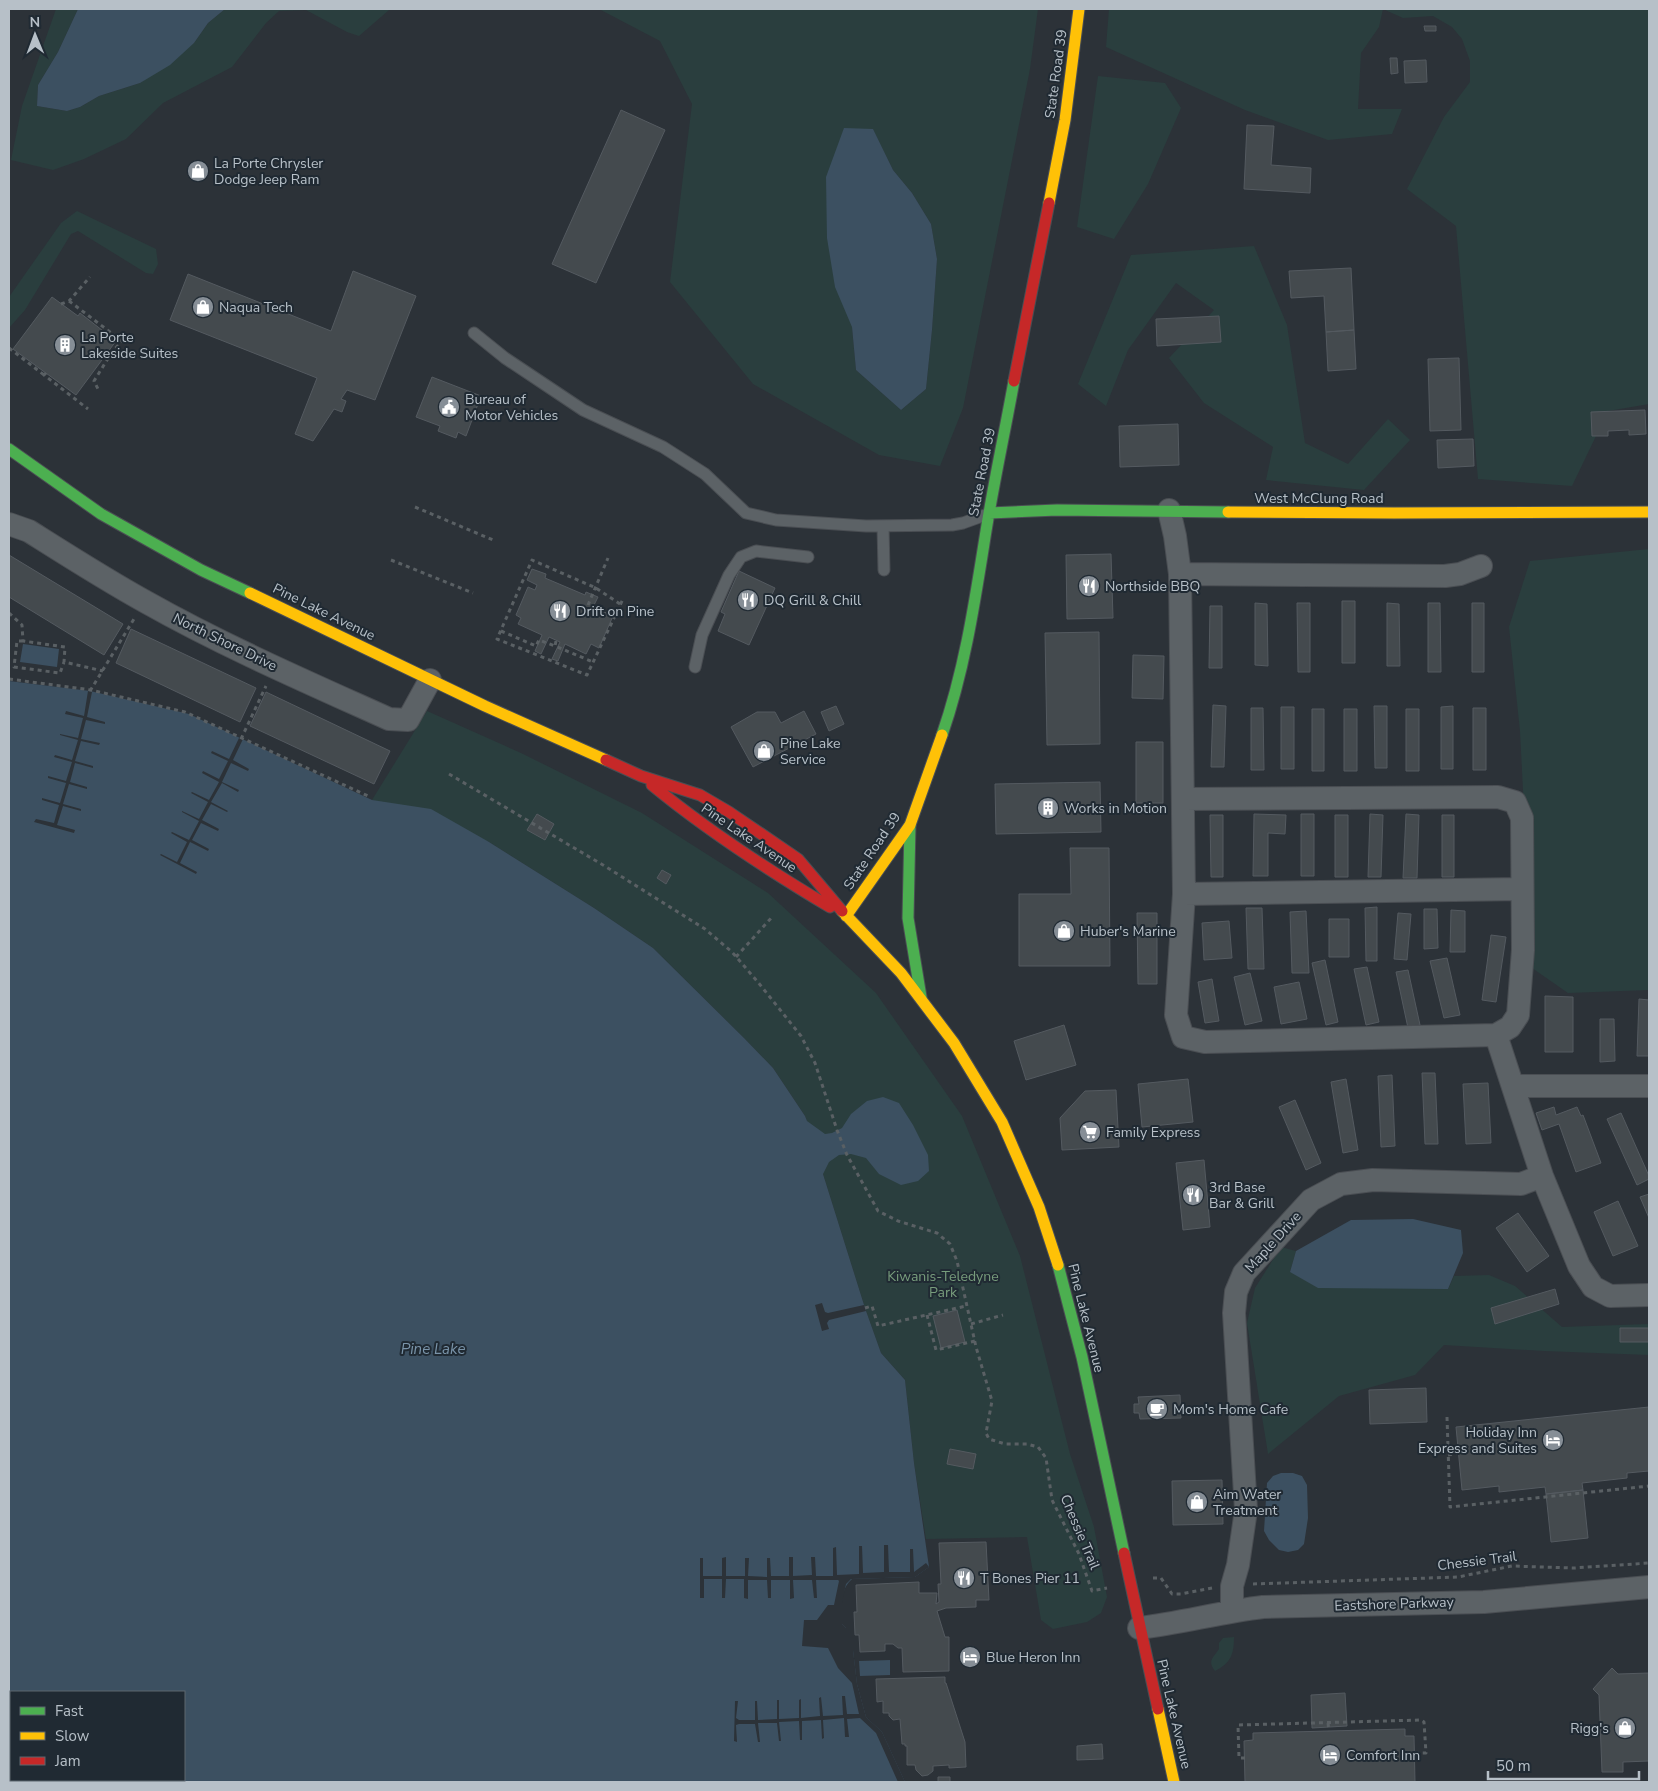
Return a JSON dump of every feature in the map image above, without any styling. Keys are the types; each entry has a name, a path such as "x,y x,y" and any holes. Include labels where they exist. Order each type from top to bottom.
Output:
{"main road":[{"name":"State Road 39","path":"846,916 910,825 951,709 968,639 989,513 1065,120 1080,9"},
{"name":"Pine Lake Avenue","path":"9,449 101,514 201,570 430,680 641,776 700,796 729,812 798,859 846,916 901,973 954,1043 1002,1122 1038,1207 1058,1265 1082,1357 1139,1628 1174,1782"},
{"name":"West McClung Road","path":"989,513 1057,510 1394,513 1649,512"},
{"name":"Pine Lake Avenue","path":"641,776 682,811 776,876 846,916"},
{"path":"910,825 908,918 921,1000"}],"street":[{"path":"1169,510 1175,536 1180,574 1184,894 1176,1015 1183,1038 1204,1042 1496,1035 1510,1027 1518,1015 1523,950 1521,889 1522,818 1515,802 1498,797 1183,798"},
{"name":"North Shore Drive","path":"9,524 29,532 145,602 274,667 389,719 408,720 430,680"},
{"path":"1180,574 1444,576 1460,574 1481,566"},
{"path":"1184,894 1521,889"},
{"path":"1496,1035 1542,1176 1580,1266 1593,1286 1610,1296 1649,1295"},
{"path":"1513,1086 1649,1086"},
{"name":"Maple Drive","path":"1232,1611 1232,1586 1238,1565 1246,1510 1234,1313 1236,1292 1244,1273 1311,1200 1341,1184 1373,1180 1521,1184 1542,1176"},
{"name":"Eastshore Parkway","path":"1139,1628 1174,1624 1232,1611 1263,1608 1484,1602 1649,1587"}],"lane":[{"path":"474,333 505,358 583,410 663,447 705,474 746,513 776,520 883,526 952,525 989,513"},
{"path":"883,526 884,570"},
{"path":"695,667 702,635 729,575 741,557 756,552 808,557"}],"path":[{"path":"61,304 68,300 90,277"},
{"path":"68,300 122,341 111,351 94,381 99,391"},
{"path":"9,348 88,409"},
{"path":"415,507 493,540"},
{"path":"588,605 608,558"},
{"path":"392,560 473,594"},
{"path":"620,604 596,588 532,560 497,639 587,676 593,662 620,604 622,599"},
{"path":"91,690 145,602"},
{"path":"9,613 22,625 23,641"},
{"path":"501,630 536,646 538,640 593,662"},
{"path":"17,641 65,648 64,662 60,673 14,667 17,641"},
{"path":"554,646 556,641"},
{"path":"64,662 103,671"},
{"path":"241,738 274,667"},
{"path":"9,679 91,690 186,712 368,796"},
{"path":"449,774 603,865 705,929 736,957 757,980 801,1036 815,1063 847,1155 878,1211 898,1221 937,1233 950,1244 957,1261 975,1341 936,1350 927,1315"},
{"path":"736,957 773,916"},
{"path":"865,1308 872,1306 878,1326 966,1306"},
{"path":"971,1324 1004,1315"},
{"name":"Chessie Trail","path":"975,1341 992,1401 986,1433 989,1439 1005,1444 1027,1444 1038,1447 1046,1458 1052,1500 1079,1554 1092,1591 1104,1588"},
{"path":"1447,1418 1450,1507 1649,1486"},
{"path":"1448,1454 1458,1453"},
{"name":"Chessie Trail","path":"1248,1584 1458,1577 1512,1566 1574,1568 1649,1563"},
{"path":"1153,1578 1161,1578 1172,1594 1215,1588"},
{"path":"1245,1758 1238,1758 1238,1725 1422,1720 1424,1722 1426,1753 1415,1753"},
{"path":"1328,1723 1329,1731"}],"green space":[{"path":"56,9 78,9 58,52 38,85 37,106 67,111 80,107 99,96 140,83 194,43 208,23 225,9 427,9 389,10 359,36 347,32 306,10 279,11 266,23 232,67 163,103 126,139 84,159 53,170 11,160 22,106"},
{"path":"599,9 1038,9 1030,69 963,408 940,466 879,455 753,384 670,282 692,104 660,41","holes":["873,130 893,170 912,193 931,224 937,259 926,389 901,410 856,370 852,327"]},
{"path":"1109,9 1383,9 1379,27 1361,53 1358,109 1402,109 1392,134 1328,140 1245,110 1106,47"},
{"path":"1383,9 1649,9 1649,404 1608,411 1572,486 1478,479 1456,226 1407,189 1444,117 1470,82 1470,61 1462,39 1452,27 1433,16 1403,18"},
{"path":"1098,76 1165,83 1181,108 1148,184 1114,239 1077,227"},
{"path":"77,211 156,249 158,264 153,274 146,273 78,231 71,234 25,310 9,328 9,297 61,223"},
{"path":"1254,246 1287,325 1305,443 1348,464 1388,419 1410,440 1364,490 1266,480 1273,447 1204,403 1169,358 1214,310 1176,283 1128,350 1106,406 1078,384 1131,255"},
{"path":"1649,549 1649,990 1568,993 1532,968 1520,731 1509,627 1530,561"},
{"name":"Kiwanis-Teledyne Park","path":"427,711 521,753 642,813 768,893 876,993 962,1116 1020,1256 1070,1454 1094,1527 1107,1597 1101,1613 1087,1622 1053,1629 1041,1620 1027,1537 926,1539 914,1463 905,1380 881,1353 823,1174 818,1150 805,1116 773,1068 653,948 594,908 489,842 372,800"},
{"path":"1281,1247 1296,1251 1290,1272 1448,1289 1454,1276 1489,1275 1515,1286 1562,1327 1649,1324 1649,1355 1444,1345 1415,1375 1339,1396 1268,1454 1247,1323 1255,1288"},
{"path":"1234,1637 1232,1653 1228,1661 1215,1671 1211,1662 1219,1649 1219,1643 1223,1638"}],"water":[{"path":"78,9 225,9 208,23 194,43 170,65 140,83 99,96 80,107 67,111 37,106 38,85 58,52"},
{"path":"844,128 873,129 893,170 912,193 931,224 937,259 926,389 901,410 856,370 852,327 835,287 827,238 826,177"},
{"path":"23,644 59,649 57,667 20,662"},
{"name":"Pine Lake","path":"9,681 90,691 189,714 372,800 431,809 489,842 594,908 653,948 773,1068 807,1121 825,1134 842,1128 851,1114 867,1101 883,1097 899,1103 913,1125 928,1155 929,1171 918,1181 901,1185 879,1174 866,1158 851,1154 839,1155 829,1162 823,1174 881,1353 905,1380 914,1463 929,1567 915,1577 852,1579 843,1594 842,1624 846,1628 853,1628 853,1650 857,1684 866,1717 882,1732 905,1782 9,1782"},
{"path":"1413,1219 1461,1230 1463,1253 1448,1289 1318,1288 1290,1272 1296,1251 1351,1220"},
{"path":"1281,1473 1293,1473 1302,1476 1307,1485 1308,1518 1304,1544 1298,1550 1288,1552 1279,1550 1269,1540 1264,1531 1267,1483 1273,1476"},
{"path":"890,1660 890,1675 860,1676 859,1661"}],"pier":[{"path":"88,691 92,692 87,717 105,722 105,724 86,720 81,739 100,743 99,745 81,741 75,761 93,766 93,768 75,763 70,782 87,787 87,789 69,784 63,804 81,809 81,811 63,806 57,825 75,830 74,833 34,822 36,819 54,823 59,805 42,800 42,798 60,803 66,783 48,778 48,776 66,781 72,762 54,757 55,755 72,760 78,740 60,734 78,738 83,718 65,714 66,711 84,716"},
{"path":"239,738 243,739 233,760 249,769 248,771 231,763 222,782 239,790 238,792 222,783 211,802 228,811 211,804 202,820 219,829 218,831 201,823 192,840 209,849 208,851 190,842 180,863 197,872 196,874 160,855 177,862 187,842 171,833 189,840 199,821 182,811 199,819 208,802 191,793 209,800 219,782 202,773 203,771 219,779 228,761 211,753 212,751 229,759"},
{"path":"822,1303 825,1312 828,1313 864,1305 866,1311 829,1320 827,1323 829,1329 822,1331 815,1305"},
{"path":"884,1545 888,1545 889,1572 910,1572 910,1549 913,1549 914,1572 926,1563 929,1567 915,1577 851,1579 846,1584 842,1603 842,1624 846,1628 853,1628 853,1650 857,1684 866,1717 882,1732 905,1782 898,1782 876,1733 860,1718 847,1719 849,1737 845,1737 844,1718 823,1720 824,1738 822,1739 821,1720 802,1721 802,1740 800,1740 799,1721 779,1722 781,1741 779,1741 777,1723 758,1723 760,1742 758,1742 755,1724 739,1724 736,1725 737,1742 734,1741 735,1701 738,1701 736,1718 739,1720 755,1720 755,1701 757,1701 758,1720 777,1719 777,1700 779,1700 779,1719 799,1718 799,1700 801,1699 801,1718 820,1716 819,1698 821,1697 823,1716 843,1715 842,1696 845,1696 847,1714 859,1714 852,1683 838,1668 828,1648 802,1646 804,1620 817,1620 828,1605 834,1605 839,1581 816,1580 817,1598 814,1598 812,1580 793,1580 794,1598 790,1599 790,1580 771,1580 771,1598 768,1598 767,1580 748,1580 748,1599 744,1598 744,1579 726,1579 725,1598 722,1598 722,1579 704,1579 704,1598 700,1598 700,1558 703,1558 703,1576 722,1576 722,1558 726,1557 726,1576 745,1576 745,1558 749,1558 748,1576 767,1577 767,1558 770,1558 771,1576 789,1576 789,1557 793,1557 793,1576 812,1575 811,1557 815,1557 816,1576 833,1576 833,1548 836,1547 837,1575 859,1574 859,1546 862,1546 863,1573 884,1572"}],"building":[{"path":"1424,26 1436,26 1436,31 1425,31"},
{"path":"1390,58 1397,58 1398,73 1391,74"},
{"path":"1426,60 1427,82 1405,83 1404,61"},
{"path":"621,110 665,130 596,283 552,264"},
{"path":"1247,125 1274,126 1271,165 1311,168 1310,193 1244,189"},
{"path":"1351,268 1354,330 1326,332 1324,296 1291,298 1289,271"},
{"path":"353,271 416,296 375,400 347,390 341,399 346,401 342,412 334,409 313,441 295,434 317,378 170,320 188,274 331,331"},
{"name":"La Porte Lakeside Suites","path":"52,297 78,316 80,313 116,341 76,395 13,349"},
{"path":"1219,316 1221,342 1157,346 1156,319"},
{"path":"1354,330 1356,369 1328,371 1326,332"},
{"path":"1459,358 1461,430 1430,431 1428,359"},
{"name":"Bureau of Motor Vehicles","path":"432,377 481,396 466,436 458,432 456,438 438,431 440,426 416,417"},
{"path":"1645,410 1646,434 1629,435 1629,430 1608,431 1608,436 1592,436 1591,412"},
{"path":"1178,424 1179,465 1120,467 1119,426"},
{"path":"1473,439 1474,466 1438,468 1437,440"},
{"name":"Northside BBQ","path":"1111,554 1113,618 1067,619 1066,555"},
{"path":"9,555 123,624 104,655 9,597"},
{"name":"Drift on Pine","path":"532,569 546,574 545,578 585,595 586,592 598,597 593,607 613,616 599,648 591,644 586,654 565,644 558,661 552,659 560,642 549,637 541,654 535,651 542,635 518,624 521,618 516,615 528,587 535,590 537,585 527,580"},
{"name":"DQ Grill & Chill","path":"739,571 775,588 749,645 718,631 725,614 721,612"},
{"path":"1342,601 1355,601 1355,663 1342,663"},
{"path":"1255,603 1267,604 1268,666 1255,665"},
{"path":"1297,603 1310,603 1310,672 1298,672"},
{"path":"1387,603 1399,604 1400,666 1387,666"},
{"path":"1428,603 1440,603 1441,672 1428,672"},
{"path":"1472,603 1484,603 1484,672 1472,672"},
{"path":"1210,606 1222,606 1222,668 1209,668"},
{"path":"131,629 256,688 240,722 116,663"},
{"path":"1099,632 1100,744 1047,745 1045,633"},
{"path":"1133,655 1164,656 1163,699 1132,698"},
{"path":"266,692 390,751 374,784 250,726"},
{"path":"1213,705 1226,706 1224,767 1211,767"},
{"path":"836,706 844,724 829,731 821,712"},
{"path":"1374,706 1387,706 1387,768 1375,768"},
{"path":"1453,706 1453,769 1441,769 1441,707"},
{"path":"1281,707 1294,707 1294,769 1281,769"},
{"path":"1251,708 1263,708 1264,770 1251,770"},
{"path":"1473,708 1486,708 1486,770 1473,770"},
{"path":"1312,709 1324,709 1324,771 1312,771"},
{"path":"1344,709 1357,709 1357,771 1344,771"},
{"path":"1406,709 1419,709 1419,771 1406,771"},
{"name":"Pine Lake Service","path":"804,711 816,734 753,767 731,727 757,712 775,712 781,723"},
{"path":"1136,742 1163,742 1163,803 1136,803"},
{"name":"Works in Motion","path":"1100,782 1101,832 996,834 995,784"},
{"path":"537,814 554,824 545,840 527,830"},
{"path":"1254,814 1286,815 1285,834 1268,833 1268,876 1253,876"},
{"path":"1301,814 1314,814 1314,876 1301,876"},
{"path":"1370,814 1383,815 1381,877 1368,877"},
{"path":"1406,814 1419,815 1417,878 1403,878"},
{"path":"1210,815 1223,815 1223,877 1211,877"},
{"path":"1335,815 1348,815 1348,877 1335,877"},
{"path":"1442,815 1454,815 1454,877 1442,877"},
{"name":"Huber's Marine","path":"1070,848 1109,848 1110,966 1019,966 1019,894 1071,894"},
{"path":"662,870 671,875 666,884 657,878"},
{"path":"1377,907 1377,961 1366,961 1365,908"},
{"path":"1246,908 1262,908 1264,969 1248,969"},
{"path":"1424,909 1437,909 1438,948 1424,949"},
{"path":"1451,910 1465,911 1465,952 1450,952"},
{"path":"1306,911 1309,973 1292,973 1290,912"},
{"path":"1137,913 1157,913 1157,984 1138,984"},
{"path":"1398,913 1411,914 1407,960 1394,959"},
{"path":"1329,919 1349,919 1349,957 1329,957"},
{"path":"1229,921 1232,958 1204,960 1202,923"},
{"path":"1491,935 1506,937 1496,1002 1482,1000"},
{"path":"1447,958 1460,1015 1444,1018 1430,961"},
{"path":"1325,960 1338,1022 1326,1025 1312,963"},
{"path":"1367,967 1379,1022 1366,1025 1354,969"},
{"path":"1408,970 1420,1025 1408,1028 1396,972"},
{"path":"1250,973 1262,1021 1245,1025 1234,977"},
{"path":"1212,979 1219,1021 1205,1023 1198,982"},
{"path":"1299,982 1307,1019 1281,1024 1274,987"},
{"path":"1545,996 1573,997 1573,1052 1545,1052"},
{"path":"1639,999 1649,1000 1649,1056 1637,1056"},
{"path":"1600,1019 1614,1019 1615,1061 1600,1062"},
{"path":"1064,1025 1076,1065 1026,1080 1014,1041"},
{"path":"1422,1073 1435,1073 1438,1144 1425,1144"},
{"path":"1392,1075 1395,1146 1381,1147 1378,1076"},
{"path":"1188,1079 1193,1122 1142,1127 1138,1084"},
{"path":"1346,1079 1358,1150 1343,1153 1331,1082"},
{"path":"1488,1083 1491,1143 1466,1144 1463,1084"},
{"name":"Family Express","path":"1116,1090 1119,1147 1062,1150 1060,1118 1085,1091"},
{"path":"1295,1100 1321,1163 1306,1170 1279,1107"},
{"path":"1554,1107 1556,1115 1577,1107 1581,1116 1583,1115 1601,1163 1576,1172 1559,1124 1542,1130 1536,1113"},
{"path":"1621,1113 1649,1176 1649,1179 1637,1185 1607,1119"},
{"name":"3rd Base Bar & Grill","path":"1204,1160 1210,1227 1183,1230 1176,1163"},
{"path":"1649,1194 1649,1218 1640,1197"},
{"path":"1618,1201 1638,1246 1613,1256 1594,1212"},
{"path":"1518,1213 1549,1256 1527,1272 1496,1228"},
{"path":"1555,1289 1559,1304 1495,1324 1491,1308"},
{"path":"957,1310 965,1342 941,1348 933,1316"},
{"path":"1620,1328 1649,1328 1649,1342 1620,1342"},
{"path":"1426,1388 1427,1422 1370,1424 1369,1390"},
{"name":"Mom's Home Cafe","path":"1180,1395 1181,1418 1140,1419 1139,1413 1134,1413 1134,1404 1139,1404 1138,1397"},
{"name":"Holiday Inn Express and Suites","path":"1649,1407 1649,1471 1627,1473 1627,1478 1582,1483 1583,1490 1546,1494 1545,1487 1499,1492 1499,1486 1462,1490 1456,1427"},
{"path":"950,1449 976,1454 973,1469 947,1464"},
{"name":"Aim Water Treatment","path":"1222,1480 1223,1524 1173,1525 1172,1481"},
{"path":"1583,1490 1588,1538 1551,1542 1546,1494"},
{"path":"986,1542 989,1600 976,1600 976,1607 946,1608 937,1611 945,1637 949,1637 949,1671 903,1672 902,1648 898,1648 893,1644 885,1644 885,1651 860,1652 859,1635 855,1635 854,1612 857,1612 856,1585 919,1582 919,1593 937,1593 936,1604 939,1602 938,1584 941,1584 939,1543"},
{"name":"Rigg's","path":"1612,1668 1618,1674 1649,1673 1649,1761 1623,1762 1623,1772 1602,1772 1599,1695 1593,1689"},
{"path":"945,1677 945,1683 965,1742 966,1767 949,1768 949,1765 933,1766 933,1771 928,1775 922,1776 916,1770 915,1765 907,1765 907,1746 902,1744 900,1719 893,1720 889,1713 883,1713 883,1701 877,1702 876,1679"},
{"path":"1345,1693 1347,1726 1312,1728 1311,1695"},
{"name":"Comfort Inn","path":"1405,1729 1405,1736 1414,1736 1415,1782 1245,1782 1244,1741 1253,1740 1253,1733"},
{"path":"1102,1744 1103,1759 1077,1760 1077,1746"},
{"path":"938,1777 950,1777 950,1782 938,1782"}],"traffic: fast":[{"path":"942,735 957,685 969,634 992,494 1014,381"},
{"path":"9,449 101,514 201,570 250,593"},
{"path":"989,513 1057,510 1228,512"},
{"path":"910,825 908,918 921,997"},
{"path":"1058,1265 1082,1357 1124,1553"}],"traffic: slow":[{"path":"1049,203 1065,120 1079,9"},
{"path":"1228,512 1649,512"},
{"path":"250,593 485,706 606,760"},
{"path":"846,916 910,825 942,735"},
{"path":"842,911 901,973 954,1043 1002,1122 1039,1207 1058,1265"},
{"path":"1158,1709 1174,1782"}],"traffic: jam":[{"path":"1014,381 1049,203"},
{"path":"606,760 641,776 700,795 729,812 798,859 842,911"},
{"path":"652,785 739,849 830,907"},
{"path":"1124,1553 1158,1709"}],"place":[{"name":"La Porte Chrysler Dodge Jeep Ram","path":"198,171"},
{"name":"Naqua Tech","path":"203,307"},
{"name":"La Porte Lakeside Suites","path":"65,345"},
{"name":"Bureau of Motor Vehicles","path":"449,407"},
{"name":"Northside BBQ","path":"1089,586"},
{"name":"DQ Grill & Chill","path":"748,600"},
{"name":"Drift on Pine","path":"560,611"},
{"name":"Pine Lake Service","path":"764,751"},
{"name":"Works in Motion","path":"1048,808"},
{"name":"Huber's Marine","path":"1064,931"},
{"name":"Family Express","path":"1090,1132"},
{"name":"3rd Base Bar & Grill","path":"1193,1195"},
{"name":"Mom's Home Cafe","path":"1157,1409"},
{"name":"Holiday Inn Express and Suites","path":"1553,1440"},
{"name":"Aim Water Treatment","path":"1197,1502"},
{"name":"T Bones Pier 11","path":"964,1578"},
{"name":"Blue Heron Inn","path":"970,1657"},
{"name":"Rigg's","path":"1625,1728"},
{"name":"Comfort Inn","path":"1330,1755"}]}
